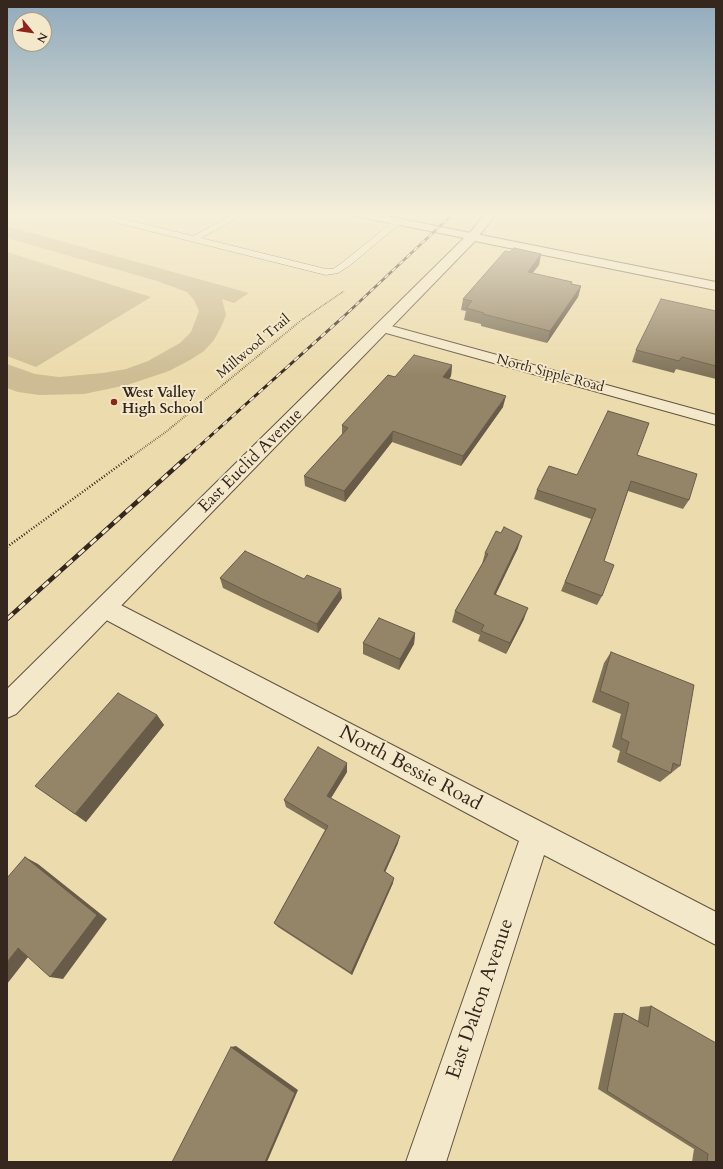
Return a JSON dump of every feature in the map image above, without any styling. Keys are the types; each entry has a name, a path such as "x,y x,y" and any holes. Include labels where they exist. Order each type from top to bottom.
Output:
{"street":[{"name":"East Euclid Avenue","path":"7,706 442,268"},
{"path":"626,268 716,286"},
{"name":"North Sipple Road","path":"384,328 716,420"},
{"name":"North Bessie Road","path":"105,608 716,929"},
{"name":"East Dalton Avenue","path":"426,1162 536,835"}],"lane":[{"path":"308,268 326,272 334,271 340,268"}],"path":[{"name":"Millwood Trail","path":"7,547 167,431 299,322 348,287"}],"shaded area":[{"path":"7,268 57,268 151,297 36,367 7,356"},
{"path":"110,268 157,268 249,293 234,303 222,299 226,315 214,340 204,351 169,371 127,385 84,394 39,395 18,392 7,388 7,364 35,374 59,377 103,373 126,369 148,361 180,343 191,332 199,311 194,300 187,292 157,281"}],"building":[{"path":"491,268 531,268 528,272 572,282 571,284 581,286 550,331 483,314 484,313 466,308 472,301 463,299"},
{"path":"661,299 716,311 716,366 682,357 679,361 636,350"},
{"path":"414,355 452,365 443,377 506,396 463,456 393,431 344,491 304,476 348,428 342,425 388,375 395,377"},
{"path":"608,411 649,423 637,455 697,474 689,500 631,481 604,561 614,565 602,596 565,582 596,509 537,490 549,466 577,475"},
{"path":"504,527 522,536 494,594 528,608 510,643 481,631 484,625 455,611 488,554 485,553 496,531 501,533"},
{"path":"245,551 304,579 307,575 341,589 317,624 220,578"},
{"path":"379,618 415,633 400,659 363,643"},
{"path":"611,652 694,685 680,766 673,763 671,773 626,753 629,742 621,738 629,703 600,691"},
{"path":"118,693 157,715 75,814 35,786"},
{"path":"318,747 347,763 327,796 400,836 384,871 394,878 351,973 274,923 328,826 284,800"},
{"path":"25,857 97,915 50,977 18,948 7,962 7,878"},
{"path":"651,1006 716,1043 716,1162 707,1162 708,1154 607,1091 623,1013 648,1027"},
{"path":"231,1047 295,1093 265,1162 172,1162"}],"railway":[{"path":"341,319 396,268"},
{"path":"187,457 342,318"},
{"path":"7,619 188,456"}],"place":[{"name":"West Valley High School","path":"114,402"}]}
